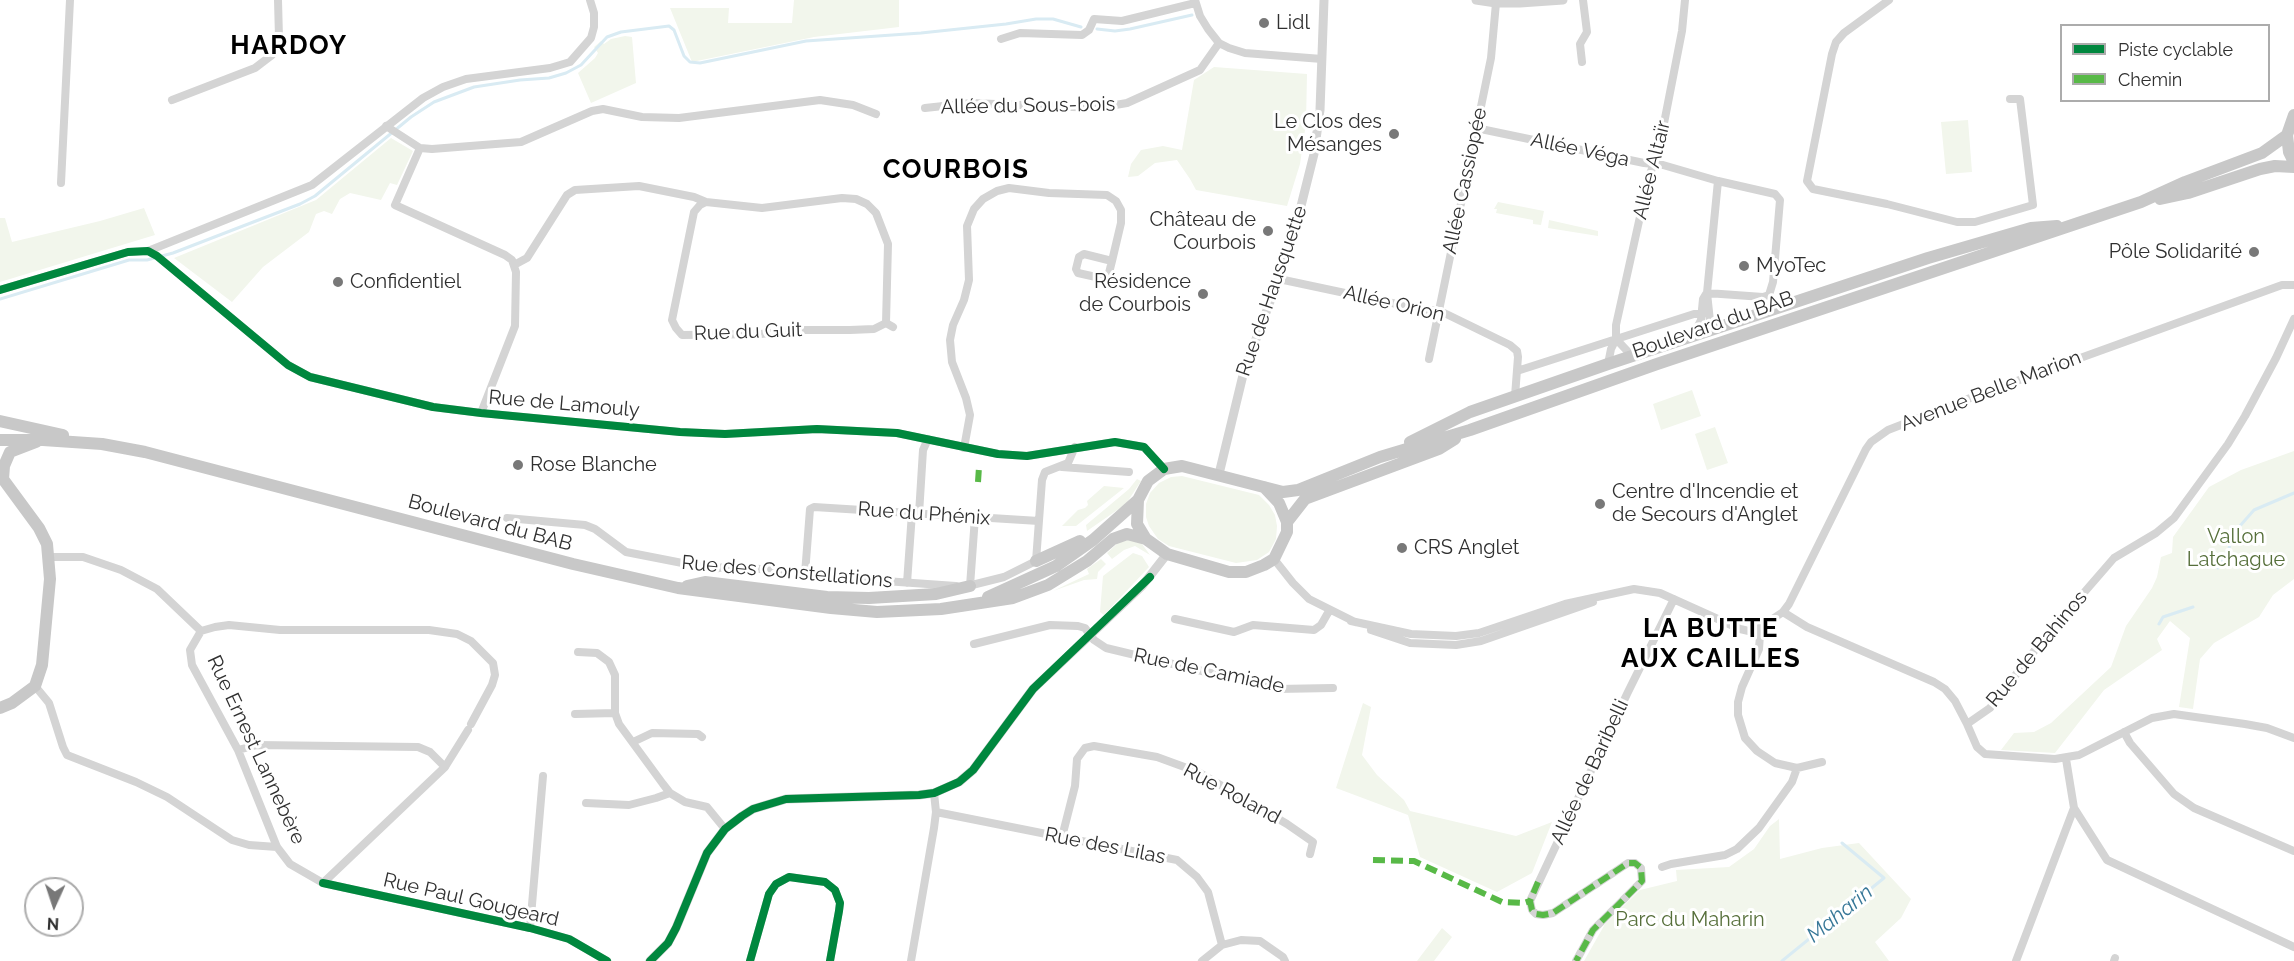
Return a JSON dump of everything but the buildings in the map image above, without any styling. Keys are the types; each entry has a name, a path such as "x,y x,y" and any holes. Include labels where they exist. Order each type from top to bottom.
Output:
{"main road":[{"path":"2294,115 2287,135 2289,152 2294,162"},
{"name":"Boulevard du BAB","path":"1264,488 1283,492 1298,490 1380,458 1470,430 1657,364 2141,202 2185,182 2262,153 2287,135"},
{"name":"Boulevard du BAB","path":"2141,202 2188,193 2260,169 2275,166 2294,167"},
{"path":"1380,458 1470,412 1857,280 2031,228 2076,224"},
{"path":"0,421 102,444"},
{"name":"Boulevard du BAB","path":"1287,522 1305,499 1439,449 1470,430"},
{"name":"Boulevard du BAB","path":"0,440 102,444 145,452 573,564 678,588 877,612 941,609 1013,598 1048,585 1087,561 1113,539 1127,534 1146,539"},
{"path":"0,708 35,686 42,665 50,557 47,544 39,528 2,477 10,452 43,440"},
{"path":"1182,466 1219,474 1264,488 1279,503 1287,522 1287,532 1274,559 1246,572 1229,572 1167,554 1146,539 1137,524 1138,501 1148,481 1164,469 1182,466"},
{"name":"Boulevard du BAB","path":"976,603 1056,566 1138,501"},
{"path":"1036,561 1103,531"},
{"path":"678,588 705,582 826,597 869,598 926,595 970,586"}],"street":[{"path":"62,183 70,0"},
{"path":"172,100 255,68 272,55 277,48 279,38 278,0"},
{"path":"0,290 128,252 148,251 312,185 423,98 465,79 550,68 570,62 591,38 594,20 590,0"},
{"name":"Rue de Hausquette","path":"1219,474 1244,371 1279,279 1300,215 1317,138 1324,0"},
{"path":"1480,0 1496,3 1563,0"},
{"path":"1582,62 1580,44 1587,32 1583,0"},
{"name":"Allée Altaïr","path":"1608,364 1616,339 1616,325 1653,164 1658,154 1682,31 1685,0"},
{"path":"1889,0 1844,33 1836,42 1807,181 1813,189 1887,204 1957,222 1975,222 2033,205 2020,99 2010,99"},
{"path":"1001,39 1020,33 1082,35 1089,30 1094,19 1122,21 1195,1 1208,30 1219,43 1245,53 1322,59"},
{"name":"Allée Cassiopée","path":"1429,359 1491,58 1496,3"},
{"name":"Allée du Sous-bois","path":"925,108 971,103 1098,108 1127,103 1200,70 1219,43"},
{"path":"386,126 420,148 521,142 592,111 603,109 642,117 679,118 820,100 854,105 876,114"},
{"name":"Allée Véga","path":"1476,128 1653,164 1775,194 1780,200 1772,285 1769,295 1763,297 1707,293"},
{"path":"420,148 395,205 505,255 512,260 516,272 515,326 481,413"},
{"path":"1718,328 1710,321 1707,293 1721,182"},
{"path":"514,265 527,258 567,195 575,190 639,186 674,192 706,202"},
{"path":"964,448 970,415 952,362 951,340 953,325 964,300 969,280 967,226 974,209 983,199 997,191 1009,188 1049,193 1107,195 1116,201 1121,210 1121,223 1108,278 1078,273 1076,269 1079,257 1083,254 1112,261"},
{"name":"Rue du Guit","path":"856,198 867,204 876,213 888,244 889,325 874,329 682,335 675,328 672,320 694,212 706,202 762,208 856,198"},
{"name":"Rue de Lamouly","path":"148,251 157,256 288,365 310,377 433,406 481,413 680,432 725,434 817,429 897,433 989,453 1027,456 1115,442 1132,443 1144,447 1164,469"},
{"name":"Allée Orion","path":"1279,279 1425,310 1438,310 1510,345 1516,351 1515,396"},
{"name":"Avenue Belle Marion","path":"1783,612 1866,449 1886,431 1978,395 2282,285 2294,285"},
{"path":"1693,337 1702,314 1703,299 1707,293"},
{"path":"1517,371 1694,314 1702,314"},
{"name":"Rue de Bahinos","path":"1967,723 1990,708 2036,648 2114,558 2156,533 2174,518 2228,444 2245,416 2294,319"},
{"path":"1616,339 1632,356"},
{"path":"907,583 924,450 928,439"},
{"path":"1060,467 1068,463 1075,447"},
{"path":"1036,561 1042,480 1045,472 1050,468 1060,467 1129,471"},
{"name":"Rue du Phénix","path":"805,574 810,509 814,507 1039,521"},
{"path":"970,586 975,517"},
{"name":"Rue des Constellations","path":"507,518 585,525 595,529 619,548 633,554 713,569 731,566 907,583 970,586 1004,577 1036,561"},
{"path":"650,961 668,943 707,853 725,829 753,809 786,799 934,793 959,782 973,770 1034,689 1142,586 1167,554"},
{"name":"Rue Ernest Lannebère","path":"50,557 83,557 121,570 157,589 201,631 190,650 192,665 238,750 277,847 290,864 323,883"},
{"path":"1274,559 1309,599 1329,611 1351,621 1411,634 1456,636 1479,633 1564,604 1634,589 1660,593 1749,632 1758,630 1783,612 1807,627 1934,682 1945,689 1955,701 1977,747 1985,754 2066,759 2079,755 2152,718 2174,714 2267,728 2294,738"},
{"name":"Allée de Baribelli","path":"1576,961 1593,930 1642,881 1641,868 1635,863 1628,863 1553,913 1536,914 1532,910 1530,901 1626,694 1674,599"},
{"path":"1175,619 1234,632 1253,625 1314,630 1321,625 1329,611"},
{"path":"201,631 229,625 280,630 429,630 458,634 471,641 493,663 495,675 492,685 445,767 323,883"},
{"name":"Rue de Camiade","path":"974,644 1050,625 1085,628 1090,636 1106,648 1277,689 1333,688"},
{"path":"1758,630 1760,635 1758,649 1738,702 1738,715 1745,738 1757,751 1775,763 1797,768 1822,762"},
{"path":"578,652 597,653 609,662 615,675 615,713 619,724 670,793 685,802 707,807 725,829"},
{"path":"35,686 49,703 67,755 136,782 167,797 232,840 249,845 277,847"},
{"path":"575,714 615,713"},
{"path":"2124,732 2130,743 2174,794 2194,808 2294,852"},
{"path":"633,742 652,733 698,734 702,737"},
{"path":"238,750 257,745 418,747 430,752 445,767"},
{"name":"Rue Roland","path":"1062,837 1074,786 1077,759 1085,748 1094,746 1157,757 1198,772 1287,824 1313,842 1310,854"},
{"path":"2066,759 2074,808 2107,860 2294,947"},
{"path":"1662,867 1717,856 1737,849 1760,828 1792,782 1797,768"},
{"path":"530,928 543,776"},
{"path":"585,803 629,805 670,793"},
{"path":"911,961 936,812 934,793"},
{"path":"2016,961 2074,808"},
{"name":"Rue des Lilas","path":"936,812 1177,860 1186,866 1208,892 1222,945"},
{"path":"750,961 769,894 776,884 789,877 825,882 836,890 840,903 830,961"},
{"name":"Rue Paul Gougeard","path":"323,883 530,928 569,939 607,961"},
{"path":"1202,961 1222,945 1241,940 1260,941 1284,957 1285,961"}],"green space":[{"path":"794,0 899,0 899,27 814,37 692,62 670,8 729,8 728,23 792,23"},
{"path":"632,37 636,83 591,103 578,73 595,58 598,53 594,47 601,41 604,44 611,39"},
{"path":"1214,67 1307,74 1306,123 1300,164 1287,206 1196,190 1177,160 1155,163 1138,176 1128,177 1131,164 1141,150 1163,146 1182,150 1194,80"},
{"path":"1968,120 1972,172 1946,174 1941,122"},
{"path":"391,138 413,151 397,185 390,183 381,200 350,193 340,199 332,214 324,211 316,214 309,232 263,267 232,302 174,258 316,200"},
{"path":"1498,202 1544,211 1541,225 1533,224 1533,220 1496,213 1497,209 1494,209"},
{"path":"144,208 155,235 0,282 0,218 5,218 12,242"},
{"path":"1549,220 1598,231 1598,236 1548,228"},
{"path":"1692,390 1701,416 1661,430 1653,404"},
{"path":"1715,427 1728,463 1707,470 1695,434"},
{"name":"Vallon Latchague","path":"2294,451 2294,579 2273,595 2259,617 2214,643 2200,659 2193,709 2179,707 2190,638 2170,621 2157,639 2162,650 2104,690 2055,753 2001,750 2014,733 2034,732 2051,723 2111,667 2126,626 2157,577 2161,557 2172,553 2173,537 2209,487 2241,470"},
{"path":"1182,476 1259,495 1275,515 1277,526 1276,539 1269,552 1257,560 1236,563 1169,546 1158,539 1146,517 1146,504 1150,493 1159,483 1171,477"},
{"path":"1137,479 1141,481 1126,504 1087,531 1086,525 1129,489"},
{"path":"1104,486 1124,488 1076,526 1062,526 1078,510 1085,508 1088,505 1087,501"},
{"path":"1131,539 1142,544 1150,555 1135,546 1124,550 1112,559 1107,553 1118,543"},
{"path":"1133,553 1142,556 1149,567 1104,615 1100,612 1103,576"},
{"path":"1101,559 1106,564 1098,572 1097,579 1084,580 1053,591 1089,574 1087,569"},
{"path":"1363,703 1371,707 1362,755 1377,775 1404,800 1410,811 1516,836 1552,822 1532,873 1497,892 1420,857 1408,815 1336,788"},
{"name":"Parc du Maharin","path":"1779,819 1780,859 1822,848 1859,843 1911,899 1901,918 1875,942 1889,961 1584,961 1605,924 1640,890 1677,881 1676,870 1729,867 1754,849 1770,826"},
{"path":"1442,928 1452,937 1434,961 1417,961"}],"waterway":[{"path":"1097,29 1115,31 1130,29 1192,15"},
{"path":"0,299 129,260 147,260 173,253 300,204 315,196 411,117 434,102 474,87 549,78 566,73 581,65 607,37 621,32 669,26 674,30 684,56 690,62 700,63 806,41 921,33 1036,19 1053,19 1081,27"},
{"name":"Maharin","path":"2218,568 2228,553 2232,535 2254,510 2294,493"},
{"name":"Maharin","path":"2159,624 2163,617 2193,607"},
{"name":"Maharin","path":"1782,961 1884,878 1842,843"}],"marked path":[{"path":"978,482 979,467"},
{"path":"1373,860 1414,861 1502,902 1530,901"},
{"path":"1538,882 1530,901 1532,910 1536,914 1543,915 1553,913 1628,863 1635,863 1641,868 1642,881 1593,930 1576,961"}],"cycle path":[{"path":"0,290 128,252 148,251 157,256 288,365 310,377 433,407 680,432 725,434 817,429 897,433 998,454 1027,456 1115,442 1144,447 1164,469"},
{"path":"650,961 668,943 707,853 725,829 753,809 786,799 919,795 934,793 959,782 973,770 1033,689 1150,577"},
{"path":"750,961 769,894 776,884 789,877 825,882 835,890 840,903 830,961"},
{"path":"323,883 530,928 569,939 607,961"}],"place":[{"name":"Lidl","path":"1264,23"},
{"name":"Le Clos des Mésanges","path":"1394,134"},
{"name":"Château de Courbois","path":"1268,231"},
{"name":"Pôle Solidarité","path":"2254,252"},
{"name":"MyoTec","path":"1744,266"},
{"name":"Confidentiel","path":"338,282"},
{"name":"Résidence de Courbois","path":"1203,294"},
{"name":"Rose Blanche","path":"518,465"},
{"name":"Centre d'Incendie et de Secours d'Anglet","path":"1600,504"},
{"name":"CRS Anglet","path":"1402,548"}],"district":[{"name":"HARDOY","path":"289,46"},
{"name":"COURBOIS","path":"956,170"},
{"name":"LA BUTTE AUX CAILLES","path":"1711,644"}]}
